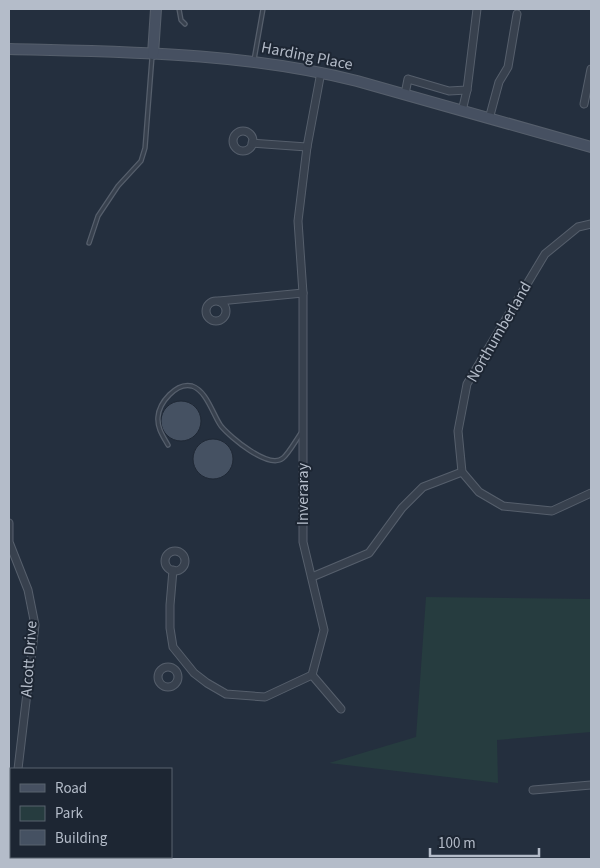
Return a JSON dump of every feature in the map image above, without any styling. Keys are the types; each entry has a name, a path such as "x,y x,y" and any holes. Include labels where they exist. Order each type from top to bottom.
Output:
{"main road":[{"path":"153,54 156,9"},
{"name":"Harding Place","path":"9,49 153,54 254,61 321,72 591,147"}],"street":[{"path":"462,111 468,90 477,9"},
{"path":"489,119 499,82 508,67 517,14"},
{"path":"584,104 591,69"},
{"name":"Inveraray","path":"312,675 324,630 303,542 303,293 298,221 307,147 321,72"},
{"path":"405,94 408,79 449,91 468,90"},
{"path":"252,142 307,147"},
{"name":"Northumberland","path":"462,472 458,431 467,384 545,254 578,227 591,224"},
{"path":"219,302 303,293"},
{"path":"312,577 369,553 402,508 423,487 462,472 479,492 503,506 552,511 591,493"},
{"name":"Alcott Drive","path":"9,523 9,542 28,590 35,625 18,768"},
{"path":"173,570 170,628 173,647 194,673 226,694 265,697 312,675 340,709"},
{"path":"176,671 186,663"},
{"path":"533,790 591,785"}],"lane":[{"path":"179,9 181,20 185,24"},
{"path":"254,61 263,9"},
{"path":"89,243 98,216 118,186 141,161 145,148 153,54"},
{"path":"168,445 158,426 159,411 169,395 179,388 186,386 193,386 198,390 209,403 221,426 249,450 266,459 276,461 283,458 303,431"}],"green space":[{"path":"426,597 591,599 591,732 497,740 498,783 329,763 416,737"}],"building":[{"path":"181,401 195,407 201,421 195,435 181,441 167,435 161,421 167,407"},
{"path":"213,439 227,445 233,459 227,473 213,479 199,473 193,459 199,445"}]}
